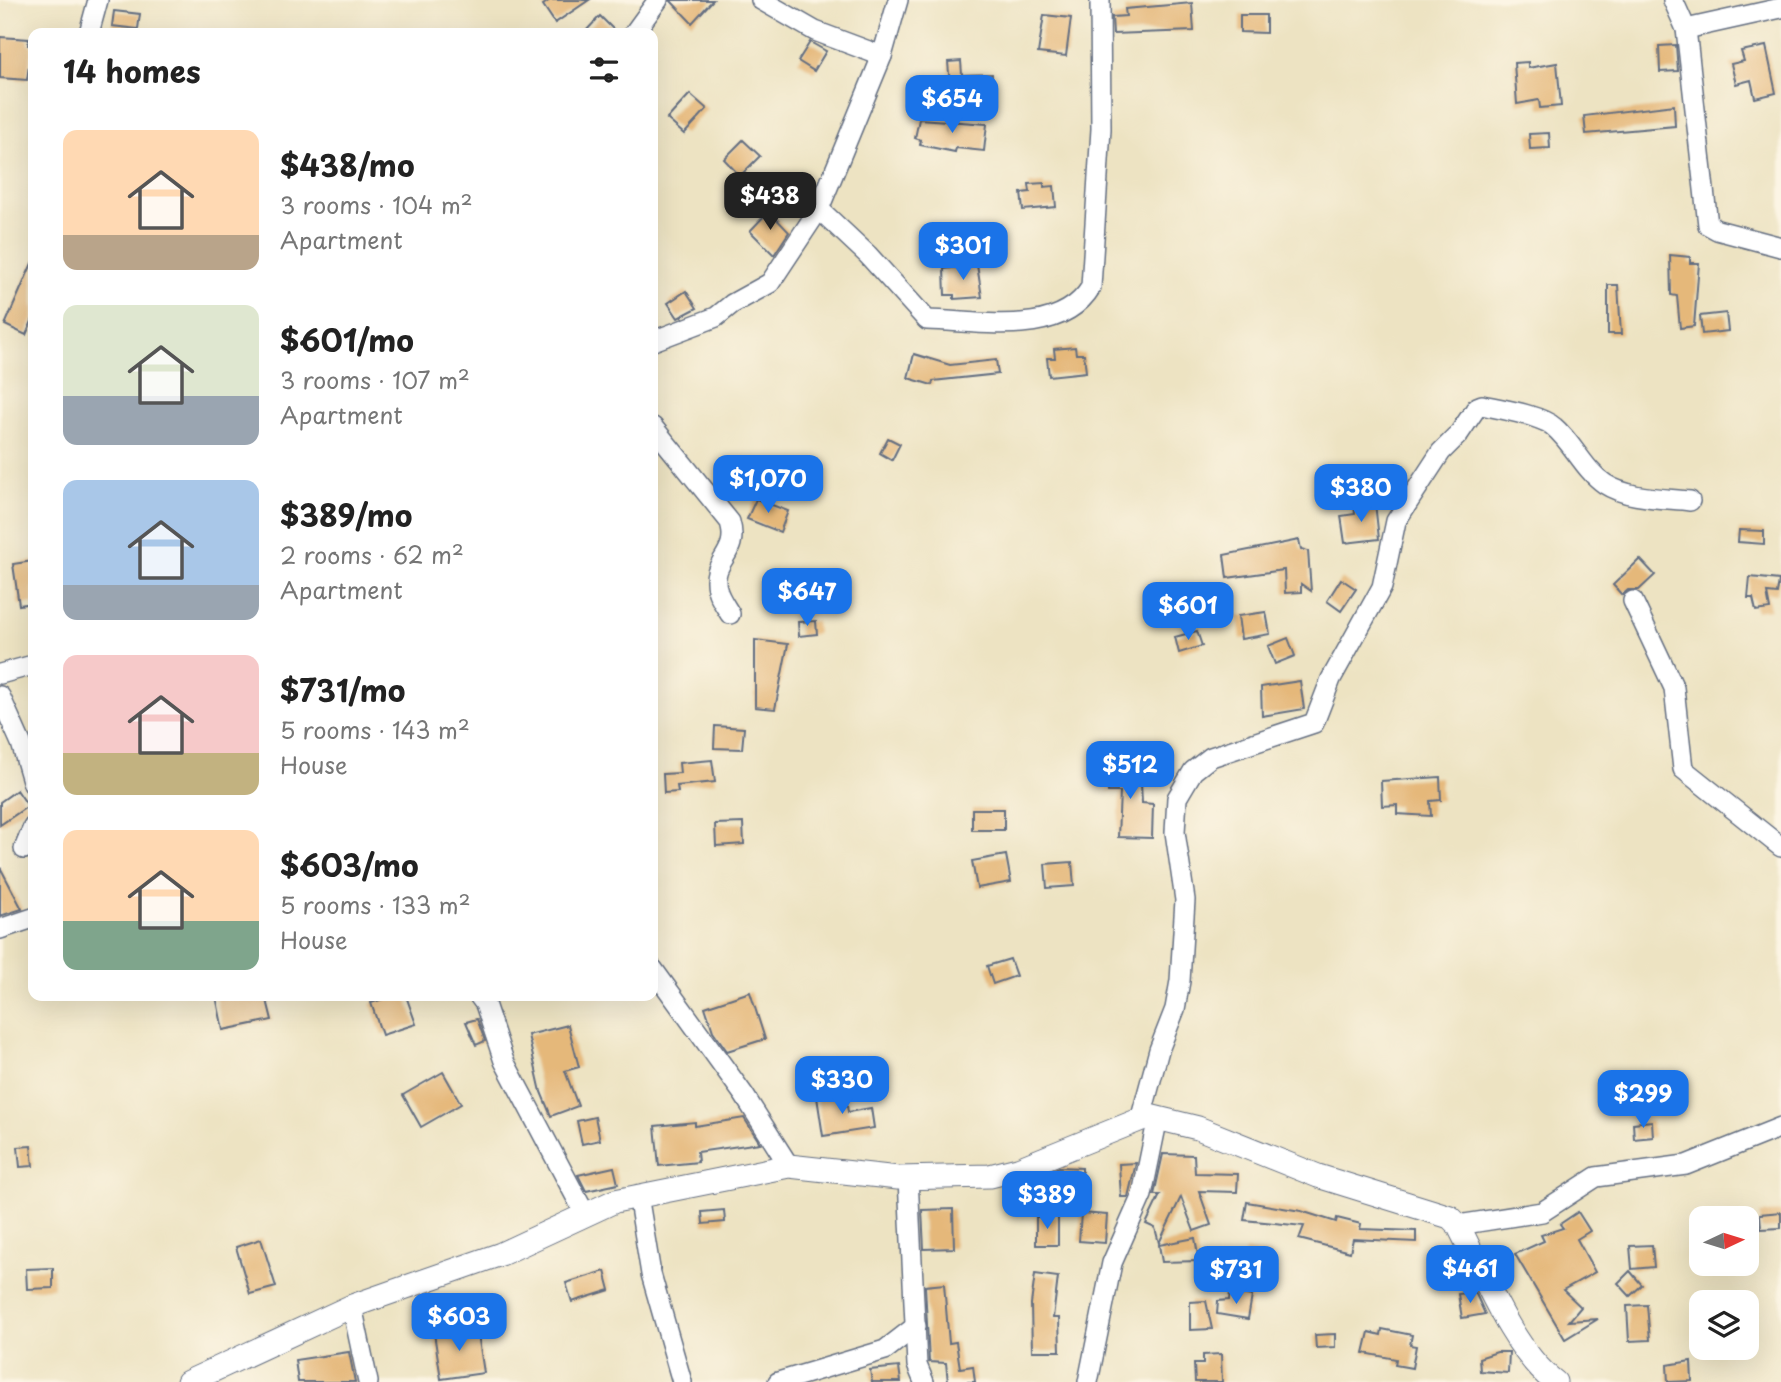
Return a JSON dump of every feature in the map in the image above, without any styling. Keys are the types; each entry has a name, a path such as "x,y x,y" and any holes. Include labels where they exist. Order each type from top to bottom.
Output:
{"street":[{"path":"90,28 98,0"},
{"path":"638,28 658,0"},
{"path":"761,0 815,31 882,56"},
{"path":"658,339 716,317 732,303 769,283 819,209 882,56 898,0"},
{"path":"819,209 868,255 927,320 1039,323 1057,318 1084,300 1091,287 1101,129 1100,0"},
{"path":"1674,0 1686,29 1708,225 1717,230 1781,247"},
{"path":"1686,29 1781,8"},
{"path":"1088,1382 1112,1263 1142,1195 1149,1117 1159,1050 1175,1009 1180,981 1185,900 1175,832 1177,798 1194,771 1211,757 1314,723 1331,678 1382,587 1396,521 1441,452 1458,435 1477,407 1482,405 1515,414 1534,415 1553,426 1606,484 1641,496 1690,501"},
{"path":"658,433 730,522 734,537 730,551 718,565 717,589 730,614"},
{"path":"1633,601 1674,688 1683,769 1781,847"},
{"path":"0,674 28,666"},
{"path":"0,696 21,743 28,767"},
{"path":"24,849 28,839"},
{"path":"0,929 28,920"},
{"path":"658,976 744,1095 789,1166"},
{"path":"482,1001 490,1015 505,1061 585,1214"},
{"path":"188,1382 352,1306 501,1254 585,1214 638,1195 789,1166 908,1178 990,1176 1018,1169 1149,1117 1198,1128 1318,1176 1441,1212 1458,1226 1515,1334 1546,1376 1555,1382"},
{"path":"1458,1226 1542,1212 1596,1177 1686,1165 1781,1127"},
{"path":"908,1178 917,1365 924,1382"},
{"path":"638,1195 651,1274 682,1382"},
{"path":"352,1306 368,1382"},
{"path":"778,1382 885,1350 915,1326"}],"building":[{"path":"550,0 589,0 555,23 543,5"},
{"path":"670,0 713,0 692,23"},
{"path":"1192,3 1194,31 1113,34 1112,17 1126,16 1125,9"},
{"path":"114,11 140,14 138,28 112,26"},
{"path":"1044,15 1071,18 1066,56 1038,53"},
{"path":"1240,15 1266,15 1266,33 1240,32"},
{"path":"600,16 612,28 589,28"},
{"path":"0,37 28,39 27,80 0,78"},
{"path":"810,42 826,51 814,71 798,61"},
{"path":"1676,45 1678,71 1660,72 1659,46"},
{"path":"1766,46 1776,93 1755,98 1751,80 1736,84 1731,64 1744,61 1741,51"},
{"path":"961,61 962,75 992,74 993,96 969,97 969,92 951,96 948,62"},
{"path":"1528,62 1528,68 1557,63 1561,106 1540,108 1539,100 1517,104 1514,63"},
{"path":"690,94 707,109 684,134 667,119"},
{"path":"1674,105 1675,126 1586,134 1584,116"},
{"path":"919,119 987,124 984,151 956,148 955,152 920,145 921,140 915,138"},
{"path":"1549,133 1550,148 1530,149 1529,134"},
{"path":"743,140 760,156 740,176 724,159"},
{"path":"792,181 802,201 782,211 772,190"},
{"path":"1044,183 1044,187 1054,186 1056,207 1023,210 1021,193 1030,192 1029,184"},
{"path":"769,211 789,232 774,255 750,231"},
{"path":"1670,255 1690,257 1690,263 1699,263 1694,326 1680,328 1677,296 1671,295"},
{"path":"977,265 982,297 954,299 954,295 945,295 944,269"},
{"path":"28,272 26,335 5,325"},
{"path":"1608,285 1618,285 1621,334 1608,334"},
{"path":"686,291 697,308 678,318 668,303"},
{"path":"1726,313 1728,331 1702,334 1700,316"},
{"path":"1075,347 1076,354 1084,354 1086,372 1049,376 1047,358 1055,358 1054,349"},
{"path":"914,354 950,365 996,360 998,374 933,381 932,385 908,378"},
{"path":"888,438 900,444 892,460 880,453"},
{"path":"756,499 788,511 780,532 747,519"},
{"path":"1375,503 1379,539 1345,543 1341,516 1355,514 1354,505"},
{"path":"1739,530 1764,531 1764,544 1738,542"},
{"path":"1299,540 1301,549 1308,551 1311,591 1301,584 1301,592 1285,593 1284,570 1227,578 1224,555"},
{"path":"1640,559 1655,575 1639,590 1628,590 1622,595 1613,585"},
{"path":"28,562 28,604 19,605 13,564"},
{"path":"1750,577 1779,580 1777,594 1767,593 1770,609 1756,611 1753,598 1748,598"},
{"path":"1341,579 1356,589 1341,611 1327,601"},
{"path":"1266,612 1270,634 1241,639 1238,616"},
{"path":"816,621 817,634 799,636 798,622"},
{"path":"1197,631 1202,646 1179,653 1175,637"},
{"path":"1288,638 1295,656 1275,664 1268,646"},
{"path":"755,640 788,644 775,709 755,707"},
{"path":"1300,681 1304,709 1262,716 1261,687"},
{"path":"715,726 744,728 742,749 714,748"},
{"path":"712,760 715,782 677,786 678,792 664,793 663,774 680,773 679,763"},
{"path":"1140,763 1142,803 1153,804 1152,838 1118,837 1120,792 1108,792 1106,765"},
{"path":"1440,777 1441,800 1430,801 1431,816 1397,814 1397,805 1382,806 1381,781"},
{"path":"17,790 28,806 0,825 0,802"},
{"path":"972,809 1004,809 1004,830 972,830"},
{"path":"743,823 744,844 716,846 715,824"},
{"path":"1006,855 1011,882 977,888 972,861"},
{"path":"1072,862 1074,886 1047,888 1045,864"},
{"path":"0,867 22,909 0,916"},
{"path":"1010,959 1016,976 993,984 987,966"},
{"path":"750,992 765,1039 727,1051 713,1031 705,1007"},
{"path":"217,1001 267,1001 272,1020 223,1030"},
{"path":"408,1001 416,1024 382,1035 371,1003"},
{"path":"477,1019 485,1041 476,1045 466,1022"},
{"path":"568,1025 579,1067 565,1071 578,1106 551,1116 541,1092 528,1035"},
{"path":"443,1072 461,1104 421,1127 403,1095"},
{"path":"845,1093 848,1112 871,1108 874,1128 823,1136 817,1097"},
{"path":"595,1117 600,1140 582,1144 577,1121"},
{"path":"744,1118 760,1143 697,1152 698,1162 659,1166 655,1126 695,1122 695,1126"},
{"path":"1652,1121 1653,1137 1634,1139 1633,1123"},
{"path":"31,1146 33,1166 20,1167 18,1147"},
{"path":"1163,1154 1194,1155 1195,1173 1238,1174 1237,1192 1199,1191 1211,1225 1194,1231 1181,1197 1159,1243 1155,1228 1146,1224 1160,1195 1154,1195"},
{"path":"1136,1163 1128,1197 1121,1197 1119,1164"},
{"path":"614,1167 618,1184 586,1191 578,1175"},
{"path":"1059,1167 1082,1168 1082,1188 1048,1188 1048,1172"},
{"path":"1247,1202 1301,1211 1336,1222 1337,1218 1361,1224 1360,1229 1416,1231 1416,1242 1353,1239 1350,1252 1299,1239 1304,1226 1244,1220"},
{"path":"953,1209 954,1248 924,1249 922,1210"},
{"path":"724,1210 725,1222 703,1224 702,1212"},
{"path":"1578,1212 1590,1231 1577,1239 1595,1272 1563,1290 1581,1307 1569,1321 1598,1319 1565,1339 1515,1254 1544,1241 1541,1235 1563,1228 1560,1224"},
{"path":"1781,1212 1781,1228 1761,1229 1760,1214"},
{"path":"1081,1213 1107,1215 1105,1243 1079,1241"},
{"path":"1036,1217 1058,1217 1058,1245 1036,1245"},
{"path":"1195,1238 1199,1261 1162,1262 1159,1245"},
{"path":"261,1239 276,1287 250,1294 236,1247"},
{"path":"1652,1245 1654,1267 1632,1269 1630,1246"},
{"path":"1245,1250 1272,1255 1267,1291 1253,1290 1254,1269 1242,1268"},
{"path":"53,1268 53,1288 27,1289 26,1269"},
{"path":"605,1271 610,1290 572,1302 566,1283"},
{"path":"1630,1271 1642,1285 1630,1296 1618,1283"},
{"path":"1035,1274 1058,1277 1053,1318 1059,1318 1060,1351 1032,1351 1031,1304"},
{"path":"944,1284 949,1343 956,1342 960,1368 973,1366 975,1382 948,1382 946,1363 929,1362 925,1286"},
{"path":"1230,1292 1252,1296 1248,1319 1217,1314 1218,1301 1229,1300"},
{"path":"1475,1292 1485,1314 1462,1318 1458,1294"},
{"path":"1206,1301 1212,1329 1190,1330 1190,1302"},
{"path":"1647,1305 1650,1340 1629,1341 1627,1306"},
{"path":"477,1327 484,1373 441,1379 434,1333"},
{"path":"1382,1329 1412,1335 1410,1345 1416,1346 1412,1368 1395,1365 1396,1359 1364,1353 1369,1332 1381,1335"},
{"path":"1335,1334 1335,1347 1316,1348 1315,1335"},
{"path":"349,1352 355,1382 298,1382 295,1360"},
{"path":"1497,1352 1509,1352 1508,1373 1480,1371 1479,1358"},
{"path":"1221,1354 1222,1382 1195,1382 1194,1364 1203,1364 1203,1355"},
{"path":"1691,1361 1692,1381 1668,1382 1667,1365"},
{"path":"899,1367 901,1382 872,1382 870,1370"}]}
